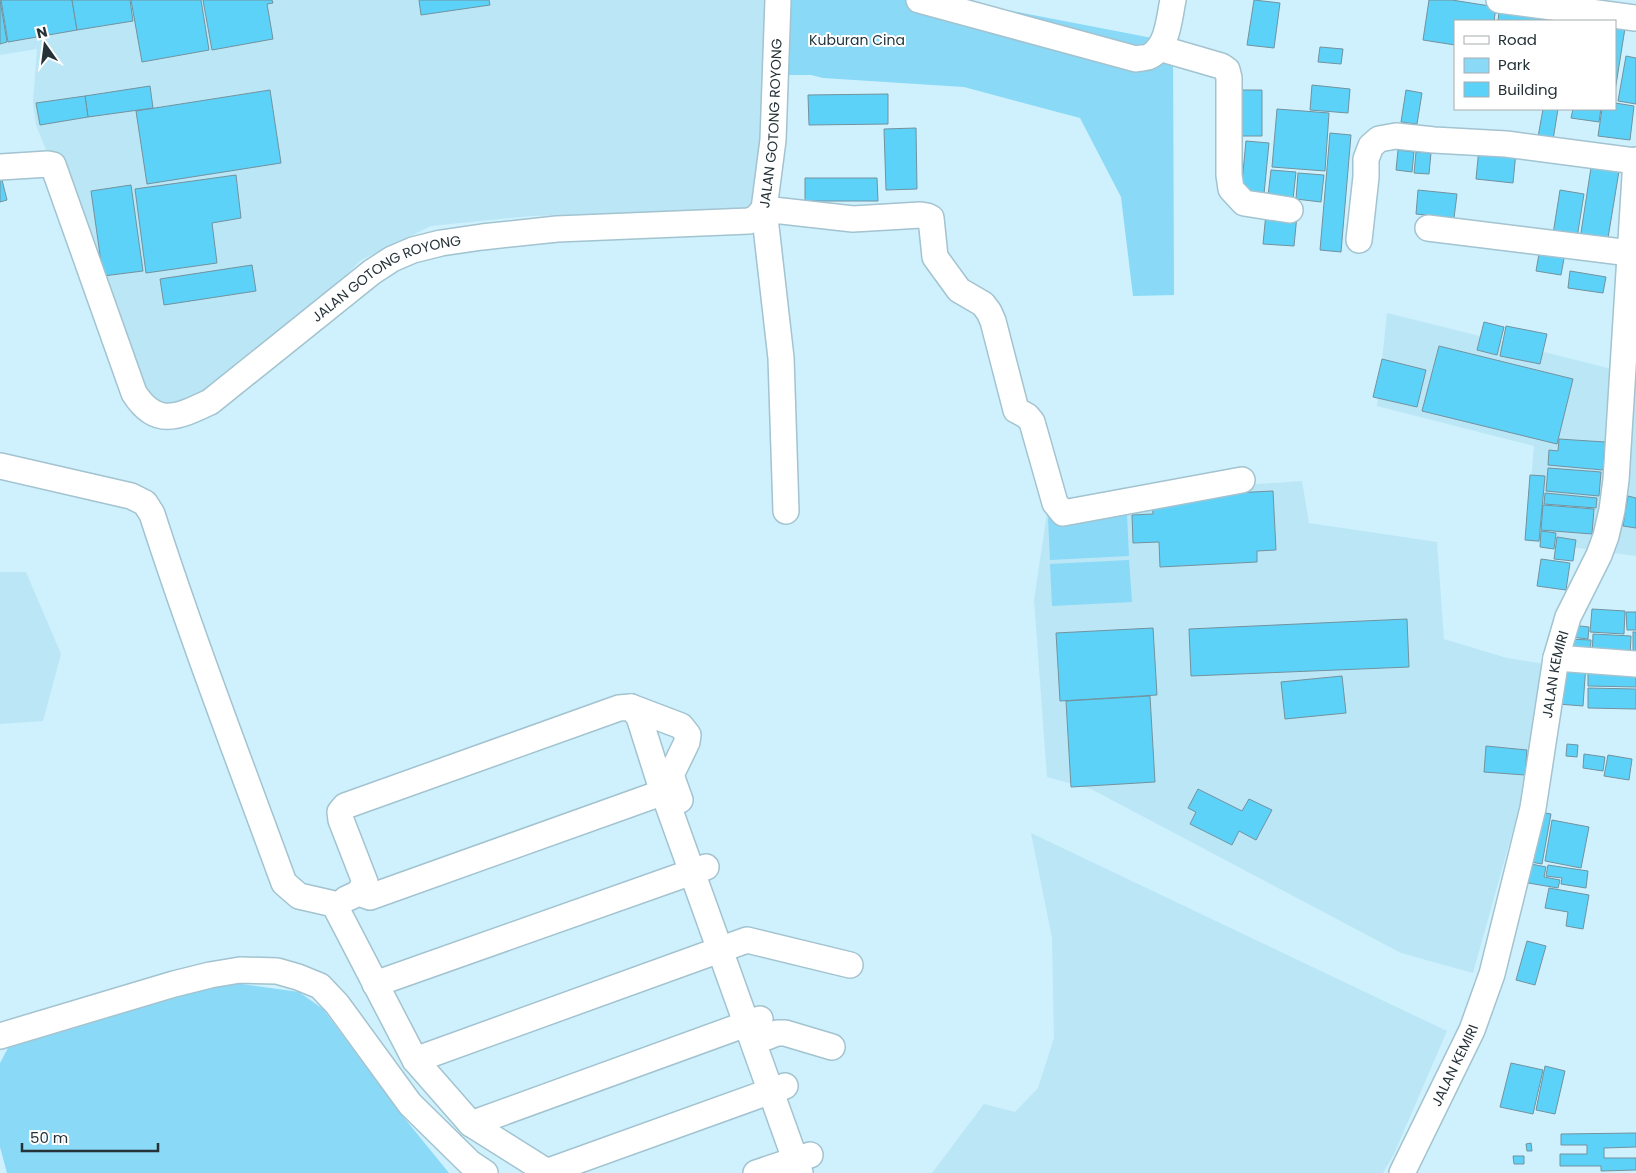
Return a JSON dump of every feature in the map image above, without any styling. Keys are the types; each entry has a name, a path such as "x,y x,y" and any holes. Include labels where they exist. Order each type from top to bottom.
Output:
{"street":[{"name":"JALAN GOTONG ROYONG","path":"0,167 53,165 134,393 141,404 150,412 165,417 185,414 210,402 372,272 392,259 413,250 441,243 482,237 557,229 749,221 756,218 764,209 773,140 778,0"},
{"path":"919,0 1136,59 1148,57 1159,48 1166,33 1173,0"},
{"path":"1499,0 1636,18"},
{"path":"1159,48 1221,66 1227,70 1229,78 1229,175 1231,189 1244,204 1290,210"},
{"path":"1359,240 1366,177 1366,159 1371,146 1379,139 1396,136 1506,144 1636,160"},
{"name":"JALAN KEMIRI","path":"1402,1173 1472,1030 1492,974 1533,808 1556,658 1568,617 1599,555 1612,510 1616,480 1636,160"},
{"path":"786,511 781,358 764,209 853,219 921,215 931,218 935,257 959,290 983,304 989,312 1016,410 1027,416 1032,422 1054,503 1063,513 1242,480"},
{"path":"1428,228 1630,253"},
{"path":"0,466 131,496 145,503 152,514 180,602 198,644 284,883 299,896 334,904 362,887"},
{"path":"1556,658 1636,664"},
{"path":"631,707 638,717 667,784 726,947 758,1027 805,1165 756,1173"},
{"path":"631,707 681,726 688,735 687,742 667,784 370,897 362,887 341,820 340,812 345,806 619,708 631,707"},
{"path":"375,984 699,869"},
{"path":"334,904 415,1060 471,1124 548,1172 778,1089"},
{"path":"415,1060 747,940 850,965"},
{"path":"0,1036 210,975 240,970 277,972 298,976 320,986 337,1004 410,1104 470,1163 485,1173"},
{"path":"0,1045 204,984 235,980 271,981 292,986 312,995 330,1013 402,1112 458,1173"},
{"path":"471,1124 758,1027 832,1047"}],"shaded area":[{"path":"0,0 770,0 757,209 531,216 431,226 361,260 224,396 157,425 36,125 33,102 37,49 0,55"},
{"path":"1636,218 1636,556 1526,541 1534,446 1377,406 1387,313 1612,369"},
{"path":"1302,481 1309,523 1437,542 1444,639 1507,658 1545,664 1525,787 1473,973 1401,953 1091,789 1047,777 1034,600 1048,506 1187,489"},
{"path":"0,572 26,572 61,654 43,721 0,724"},
{"path":"1031,833 1447,1031 1394,1154 1383,1173 932,1173 984,1104 1015,1112 1038,1088 1054,1038 1052,938"}],"green space":[{"name":"Kuburan Cina","path":"770,0 955,0 1173,42 1174,295 1133,296 1121,197 1080,118 964,87 823,78 811,75 772,75"},
{"path":"1127,514 1129,556 1050,560 1048,518"},
{"path":"1129,560 1132,602 1052,606 1050,564"},
{"path":"228,982 299,992 323,1009 401,1114 449,1173 7,1173 0,1147 0,1063 8,1048"}],"building":[{"path":"0,0 7,42 0,44"},
{"path":"1,0 72,0 77,30 8,42"},
{"path":"72,0 130,0 133,21 77,30"},
{"path":"131,0 201,0 209,50 142,62"},
{"path":"203,0 272,0 273,3 267,4 273,39 212,50"},
{"path":"419,0 489,0 490,5 421,15"},
{"path":"1254,0 1280,3 1274,48 1247,45"},
{"path":"1429,0 1452,0 1496,7 1494,20 1454,20 1454,45 1423,40"},
{"path":"1500,3 1613,20 1498,20"},
{"path":"1616,20 1626,22 1616,85"},
{"path":"1320,47 1343,49 1341,64 1318,62"},
{"path":"1626,56 1636,58 1636,104 1618,101"},
{"path":"1312,85 1350,89 1348,113 1310,110"},
{"path":"150,86 153,108 88,117 85,96"},
{"path":"270,90 281,163 147,184 136,111"},
{"path":"1238,90 1262,90 1262,136 1239,136"},
{"path":"1406,90 1422,93 1417,124 1401,122"},
{"path":"888,94 888,124 809,125 808,95"},
{"path":"85,96 88,117 40,125 36,103"},
{"path":"1616,103 1634,106 1630,140 1598,136 1602,110 1616,110"},
{"path":"1277,109 1329,113 1325,171 1272,167"},
{"path":"1543,110 1558,110 1553,140 1538,137"},
{"path":"1573,110 1601,110 1599,122 1571,118"},
{"path":"916,128 917,189 886,190 884,129"},
{"path":"1330,133 1351,135 1341,252 1320,250"},
{"path":"1246,141 1269,143 1264,194 1241,192"},
{"path":"1479,148 1516,152 1513,183 1476,179"},
{"path":"1398,150 1414,152 1412,172 1396,170"},
{"path":"1416,152 1431,153 1429,174 1414,173"},
{"path":"1592,161 1620,165 1607,244 1580,239"},
{"path":"1271,170 1296,172 1293,199 1268,196"},
{"path":"0,172 7,200 0,202"},
{"path":"1298,173 1324,175 1321,202 1296,199"},
{"path":"236,175 241,218 212,223 217,263 146,273 135,189"},
{"path":"805,178 877,178 878,201 805,201"},
{"path":"131,185 143,271 103,276 91,191"},
{"path":"1418,190 1457,194 1454,218 1416,214"},
{"path":"1560,190 1584,194 1577,238 1553,234"},
{"path":"1266,213 1297,215 1294,246 1263,244"},
{"path":"1540,248 1565,253 1561,275 1536,271"},
{"path":"252,265 256,291 164,305 160,279"},
{"path":"1570,271 1606,277 1603,293 1568,288"},
{"path":"1484,322 1504,327 1497,355 1477,350"},
{"path":"1506,326 1547,334 1540,364 1500,356"},
{"path":"1439,346 1573,379 1557,444 1422,411"},
{"path":"1382,359 1426,370 1417,407 1373,397"},
{"path":"1559,439 1605,442 1603,470 1548,465 1549,450 1558,451"},
{"path":"1548,468 1601,472 1599,496 1546,491"},
{"path":"1530,475 1545,476 1539,541 1525,540"},
{"path":"1273,491 1276,550 1257,551 1257,562 1160,567 1159,542 1133,543 1132,515 1153,514 1152,497"},
{"path":"1545,493 1597,498 1596,508 1544,504"},
{"path":"1628,496 1636,498 1636,528 1623,526"},
{"path":"1543,505 1594,509 1592,534 1541,530"},
{"path":"1541,531 1556,533 1554,549 1540,547"},
{"path":"1557,537 1576,540 1573,561 1554,559"},
{"path":"1541,559 1570,563 1566,590 1537,586"},
{"path":"1592,609 1625,611 1624,634 1590,632"},
{"path":"1626,612 1636,612 1636,630 1627,630"},
{"path":"1407,619 1409,667 1191,676 1189,629"},
{"path":"1572,625 1589,627 1588,639 1571,637"},
{"path":"1153,628 1157,695 1060,701 1056,633"},
{"path":"1633,632 1636,632 1636,660 1633,660"},
{"path":"1593,634 1631,636 1630,660 1592,658"},
{"path":"1568,639 1591,640 1590,657 1567,656"},
{"path":"1561,663 1586,664 1583,706 1558,704"},
{"path":"1588,664 1636,665 1636,687 1588,686"},
{"path":"1342,676 1346,713 1285,719 1281,682"},
{"path":"1588,688 1636,689 1636,709 1588,708"},
{"path":"1150,696 1155,782 1071,787 1066,701"},
{"path":"1567,744 1578,745 1577,757 1566,756"},
{"path":"1486,746 1527,750 1525,775 1484,772"},
{"path":"1584,754 1605,757 1603,771 1583,768"},
{"path":"1608,755 1632,759 1629,780 1604,776"},
{"path":"1198,789 1242,811 1249,799 1272,810 1256,840 1239,831 1232,845 1190,824 1196,812 1188,808"},
{"path":"1535,811 1551,814 1542,864 1525,861"},
{"path":"1552,820 1589,827 1581,868 1545,861"},
{"path":"1526,863 1546,867 1544,877 1560,880 1558,888 1522,882"},
{"path":"1548,865 1588,871 1586,888 1561,884 1562,878 1546,876"},
{"path":"1549,888 1589,895 1583,929 1566,926 1568,912 1545,908"},
{"path":"1527,941 1546,946 1535,985 1516,980"},
{"path":"1511,1063 1543,1070 1533,1114 1500,1107"},
{"path":"1545,1066 1565,1071 1555,1114 1536,1110"},
{"path":"1636,1133 1636,1147 1604,1148 1604,1158 1636,1158 1636,1170 1601,1171 1601,1166 1560,1166 1560,1154 1587,1154 1587,1145 1561,1145 1561,1134"},
{"path":"1531,1143 1532,1151 1527,1151 1526,1144"},
{"path":"1513,1156 1524,1156 1524,1164 1514,1164"}]}
